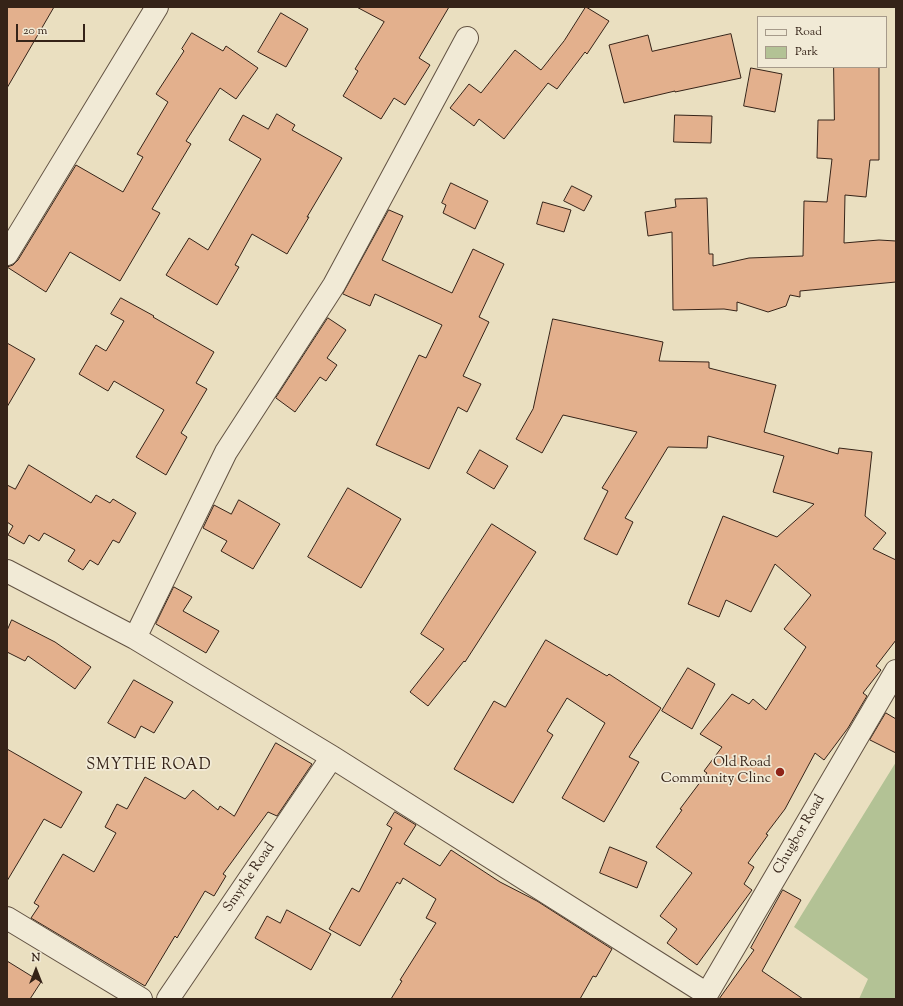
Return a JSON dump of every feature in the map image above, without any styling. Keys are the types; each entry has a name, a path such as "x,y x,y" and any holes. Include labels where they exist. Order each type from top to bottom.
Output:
{"street":[{"path":"7,254 157,7"},
{"path":"135,638 226,452 334,285 467,38"},
{"path":"7,571 135,638 332,757 705,997"},
{"name":"Chugbor Road","path":"705,997 896,671"},
{"name":"Smythe Road","path":"168,999 332,757"},
{"path":"7,918 141,999"}],"green space":[{"path":"896,762 896,999 859,999 868,979 794,927"}],"building":[{"path":"7,7 54,7 7,88"},
{"path":"357,7 449,7 419,58 430,65 405,105 394,98 381,119 343,96 358,71 355,69 384,22"},
{"path":"586,7 609,21 587,54 585,52 557,89 548,83 504,139 479,119 474,126 450,108 469,84 481,93 515,50 541,70 564,41"},
{"path":"281,13 308,29 286,67 258,52"},
{"path":"192,33 223,51 226,46 258,68 236,99 220,88 186,141 191,144 152,209 160,213 120,281 70,252 46,292 7,267 13,265 18,260 76,165 123,192 143,157 137,154 168,102 156,94 184,51 182,49"},
{"path":"731,34 741,78 624,103 609,45 648,35 652,51"},
{"path":"751,68 782,74 775,112 744,106"},
{"path":"834,68 879,68 879,160 870,160 866,197 845,195 844,243 879,240 896,241 896,282 800,291 800,297 790,295 786,306 768,312 737,302 737,311 724,309 673,310 672,232 648,236 645,212 676,207 675,199 707,198 709,254 713,254 713,266 749,258 803,256 804,201 827,202 832,159 817,158 818,120 834,120"},
{"path":"277,114 295,125 292,130 342,158 287,254 252,234 235,265 239,267 217,305 166,275 189,238 208,250 261,159 229,140 243,115 268,129"},
{"path":"675,115 712,116 711,143 674,142"},
{"path":"451,183 488,201 475,229 443,213 446,205 442,203"},
{"path":"572,186 592,196 584,211 564,201"},
{"path":"543,202 571,210 564,232 537,224"},
{"path":"389,210 403,216 382,260 452,293 473,249 504,264 479,317 489,322 463,376 481,384 467,412 458,407 429,469 376,445 419,355 426,358 442,325 375,294 370,306 343,294"},
{"path":"121,298 214,352 196,383 207,389 181,433 187,437 166,475 136,457 164,410 114,381 108,391 79,374 96,345 106,351 124,321 111,314"},
{"path":"328,318 346,330 327,358 337,365 326,381 320,377 295,412 276,398"},
{"path":"553,319 663,342 659,361 709,362 709,368 776,385 764,432 838,454 839,448 872,452 865,516 886,533 873,549 896,560 896,640 876,666 881,670 863,693 867,696 848,728 824,760 815,753 785,809 766,834 768,835 748,863 754,867 744,884 752,890 697,965 667,943 677,929 660,916 692,873 656,847 682,810 680,809 707,773 704,771 722,747 700,734 732,694 749,704 753,699 766,710 806,647 784,629 811,595 775,564 751,612 726,600 719,617 688,604 723,516 777,537 814,504 773,492 784,456 708,436 707,448 668,447 625,518 633,522 617,555 584,539 608,491 602,488 637,432 563,415 542,453 516,439 533,409"},
{"path":"7,343 35,359 7,407"},
{"path":"480,450 508,466 494,489 467,473"},
{"path":"29,465 91,503 96,495 110,503 113,499 136,513 119,543 113,540 98,565 90,560 83,570 68,561 75,550 44,533 39,541 29,535 24,544 8,535 13,526 7,522 7,485 15,489"},
{"path":"348,488 401,519 361,588 308,557"},
{"path":"239,500 280,524 253,569 221,551 227,541 203,528 214,505 231,514"},
{"path":"492,524 536,552 465,662 464,661 428,706 410,692 444,649 421,634"},
{"path":"174,587 192,597 183,611 219,631 206,653 156,624"},
{"path":"12,620 55,642 91,667 75,689 28,656 25,661 7,652 7,631"},
{"path":"546,640 607,676 609,674 661,708 629,757 639,762 604,822 562,798 605,723 567,698 547,731 553,735 513,803 454,769 494,701 505,707"},
{"path":"688,668 715,684 692,729 662,711"},
{"path":"134,680 173,702 154,733 141,726 135,738 108,723"},
{"path":"886,713 896,719 896,753 870,740"},
{"path":"276,743 312,764 277,816 268,812 223,874 226,876 214,896 205,891 177,938 175,936 145,986 31,918 39,906 34,903 63,854 94,872 116,833 105,827 117,804 127,809 145,777 185,799 193,790 218,810 220,806 234,816"},
{"path":"7,749 82,792 61,828 44,819 7,881"},
{"path":"395,812 416,825 404,844 440,866 451,850 500,882 537,901 612,949 596,977 593,976 580,999 391,999 402,981 400,980 436,923 426,918 436,899 403,878 400,884 397,882 360,946 329,929 352,888 359,892 392,828 387,825"},
{"path":"610,847 647,862 637,888 600,873"},
{"path":"783,890 801,900 762,971 803,999 719,999 754,950 751,948"},
{"path":"287,910 331,934 311,970 255,938 267,916 280,923"},
{"path":"7,961 41,982 30,999 7,999"}],"place":[{"name":"Old Road Community Clinc","path":"780,772"}],"district":[{"name":"SMYTHE ROAD","path":"149,766"}]}
